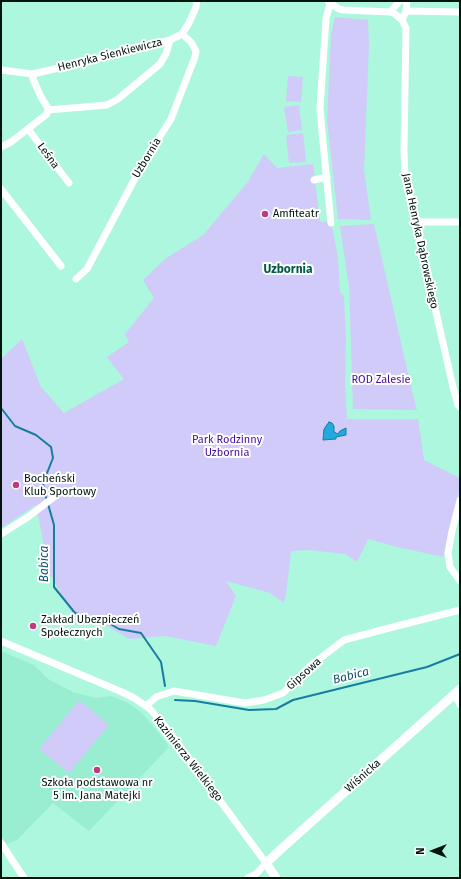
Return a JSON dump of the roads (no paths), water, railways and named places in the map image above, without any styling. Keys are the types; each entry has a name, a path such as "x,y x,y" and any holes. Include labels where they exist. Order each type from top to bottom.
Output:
{"main road":[{"name":"Wiśnicka","path":"266,863 457,692"},
{"path":"266,863 276,878"}],"street":[{"path":"182,34 189,23 197,1"},
{"path":"390,12 400,1"},
{"path":"331,223 320,108 326,18 329,2 339,9 390,12 402,20 406,11 407,1"},
{"path":"406,11 460,12"},
{"name":"Jana Henryka Dąbrowskiego","path":"402,20 406,28 405,175 453,387 458,405 460,407"},
{"name":"Henryka Sienkiewicza","path":"1,70 33,74 170,40 182,34"},
{"name":"Uzbornia","path":"76,279 87,269 142,165 171,119 195,57 196,50 191,42 182,34"},
{"path":"48,110 107,104 118,99 160,64 166,54 170,40"},
{"path":"1,147 11,142 47,114 48,108 33,79 33,74"},
{"name":"Leśna","path":"28,129 69,183"},
{"path":"314,180 327,177"},
{"path":"1,189 61,266"},
{"path":"415,222 460,222"},
{"path":"1,534 28,517 53,498"},
{"path":"460,500 448,553 450,567 460,581"},
{"name":"Gipsowa","path":"146,706 156,697 174,690 245,703 264,700 283,693 310,666 344,640 460,610"},
{"name":"Kazimierza Wielkiego","path":"1,641 122,692 146,706 165,726 266,863"},
{"path":"457,692 460,705"},
{"path":"1,843 24,878"},
{"path":"248,878 256,874 266,863"}],"water":[{"path":"329,422 334,426 334,432 338,434 346,428 346,435 336,437 336,439 323,440 324,429"}],"waterway":[{"name":"Babica","path":"1,408 15,426 36,435 51,447 53,458 43,483 47,500"},
{"name":"Babica","path":"48,504 54,525 54,587 75,613 89,617 98,617 119,629 141,633 161,662 165,686"},
{"name":"Babica","path":"175,700 195,701 249,710 276,709 293,700 427,667 460,654"}],"place":[{"name":"Amfiteatr","path":"265,214"},
{"name":"Bocheński Klub Sportowy","path":"16,485"},
{"name":"Zakład Ubezpieczeń Społecznych","path":"33,626"},
{"name":"Szkoła podstawowa nr 5 im. Jana Matejki","path":"97,770"}],"district":[{"name":"Uzbornia","path":"288,270"}],"park label":[{"name":"ROD Zalesie","path":"381,380"},
{"name":"Park Rodzinny Uzbornia","path":"227,446"}]}
